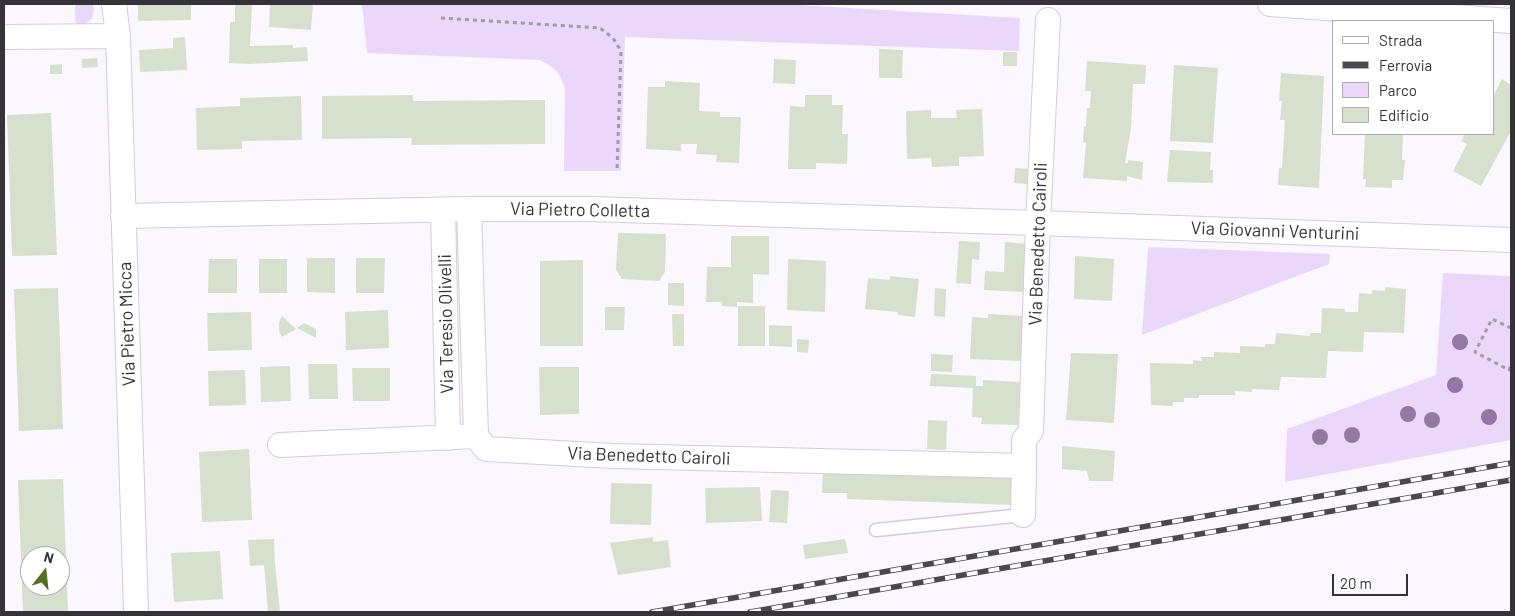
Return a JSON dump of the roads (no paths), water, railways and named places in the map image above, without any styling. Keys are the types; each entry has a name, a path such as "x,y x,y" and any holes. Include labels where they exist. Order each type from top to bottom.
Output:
{"street":[{"name":"Via Pietro Micca","path":"114,4 118,36 136,612"},
{"path":"1270,4 1492,20"},
{"path":"1475,4 1480,10 1506,21"},
{"name":"Via Benedetto Cairoli","path":"1023,515 1024,440 1031,431 1038,223 1048,20"},
{"path":"4,36 118,36"},
{"name":"Via Pietro Colletta","path":"123,216 470,209 590,209 1038,223"},
{"name":"Via Teresio Olivelli","path":"470,209 476,436"},
{"name":"Via Teresio Olivelli","path":"443,210 448,438"},
{"name":"Via Giovanni Venturini","path":"1038,223 1511,240"},
{"path":"280,445 476,436"},
{"name":"Via Benedetto Cairoli","path":"476,436 486,449 613,456 1024,466"}],"lane":[{"path":"876,530 1023,515"}],"railway":[{"path":"652,612 1511,463"},
{"path":"750,612 1511,480"}]}
